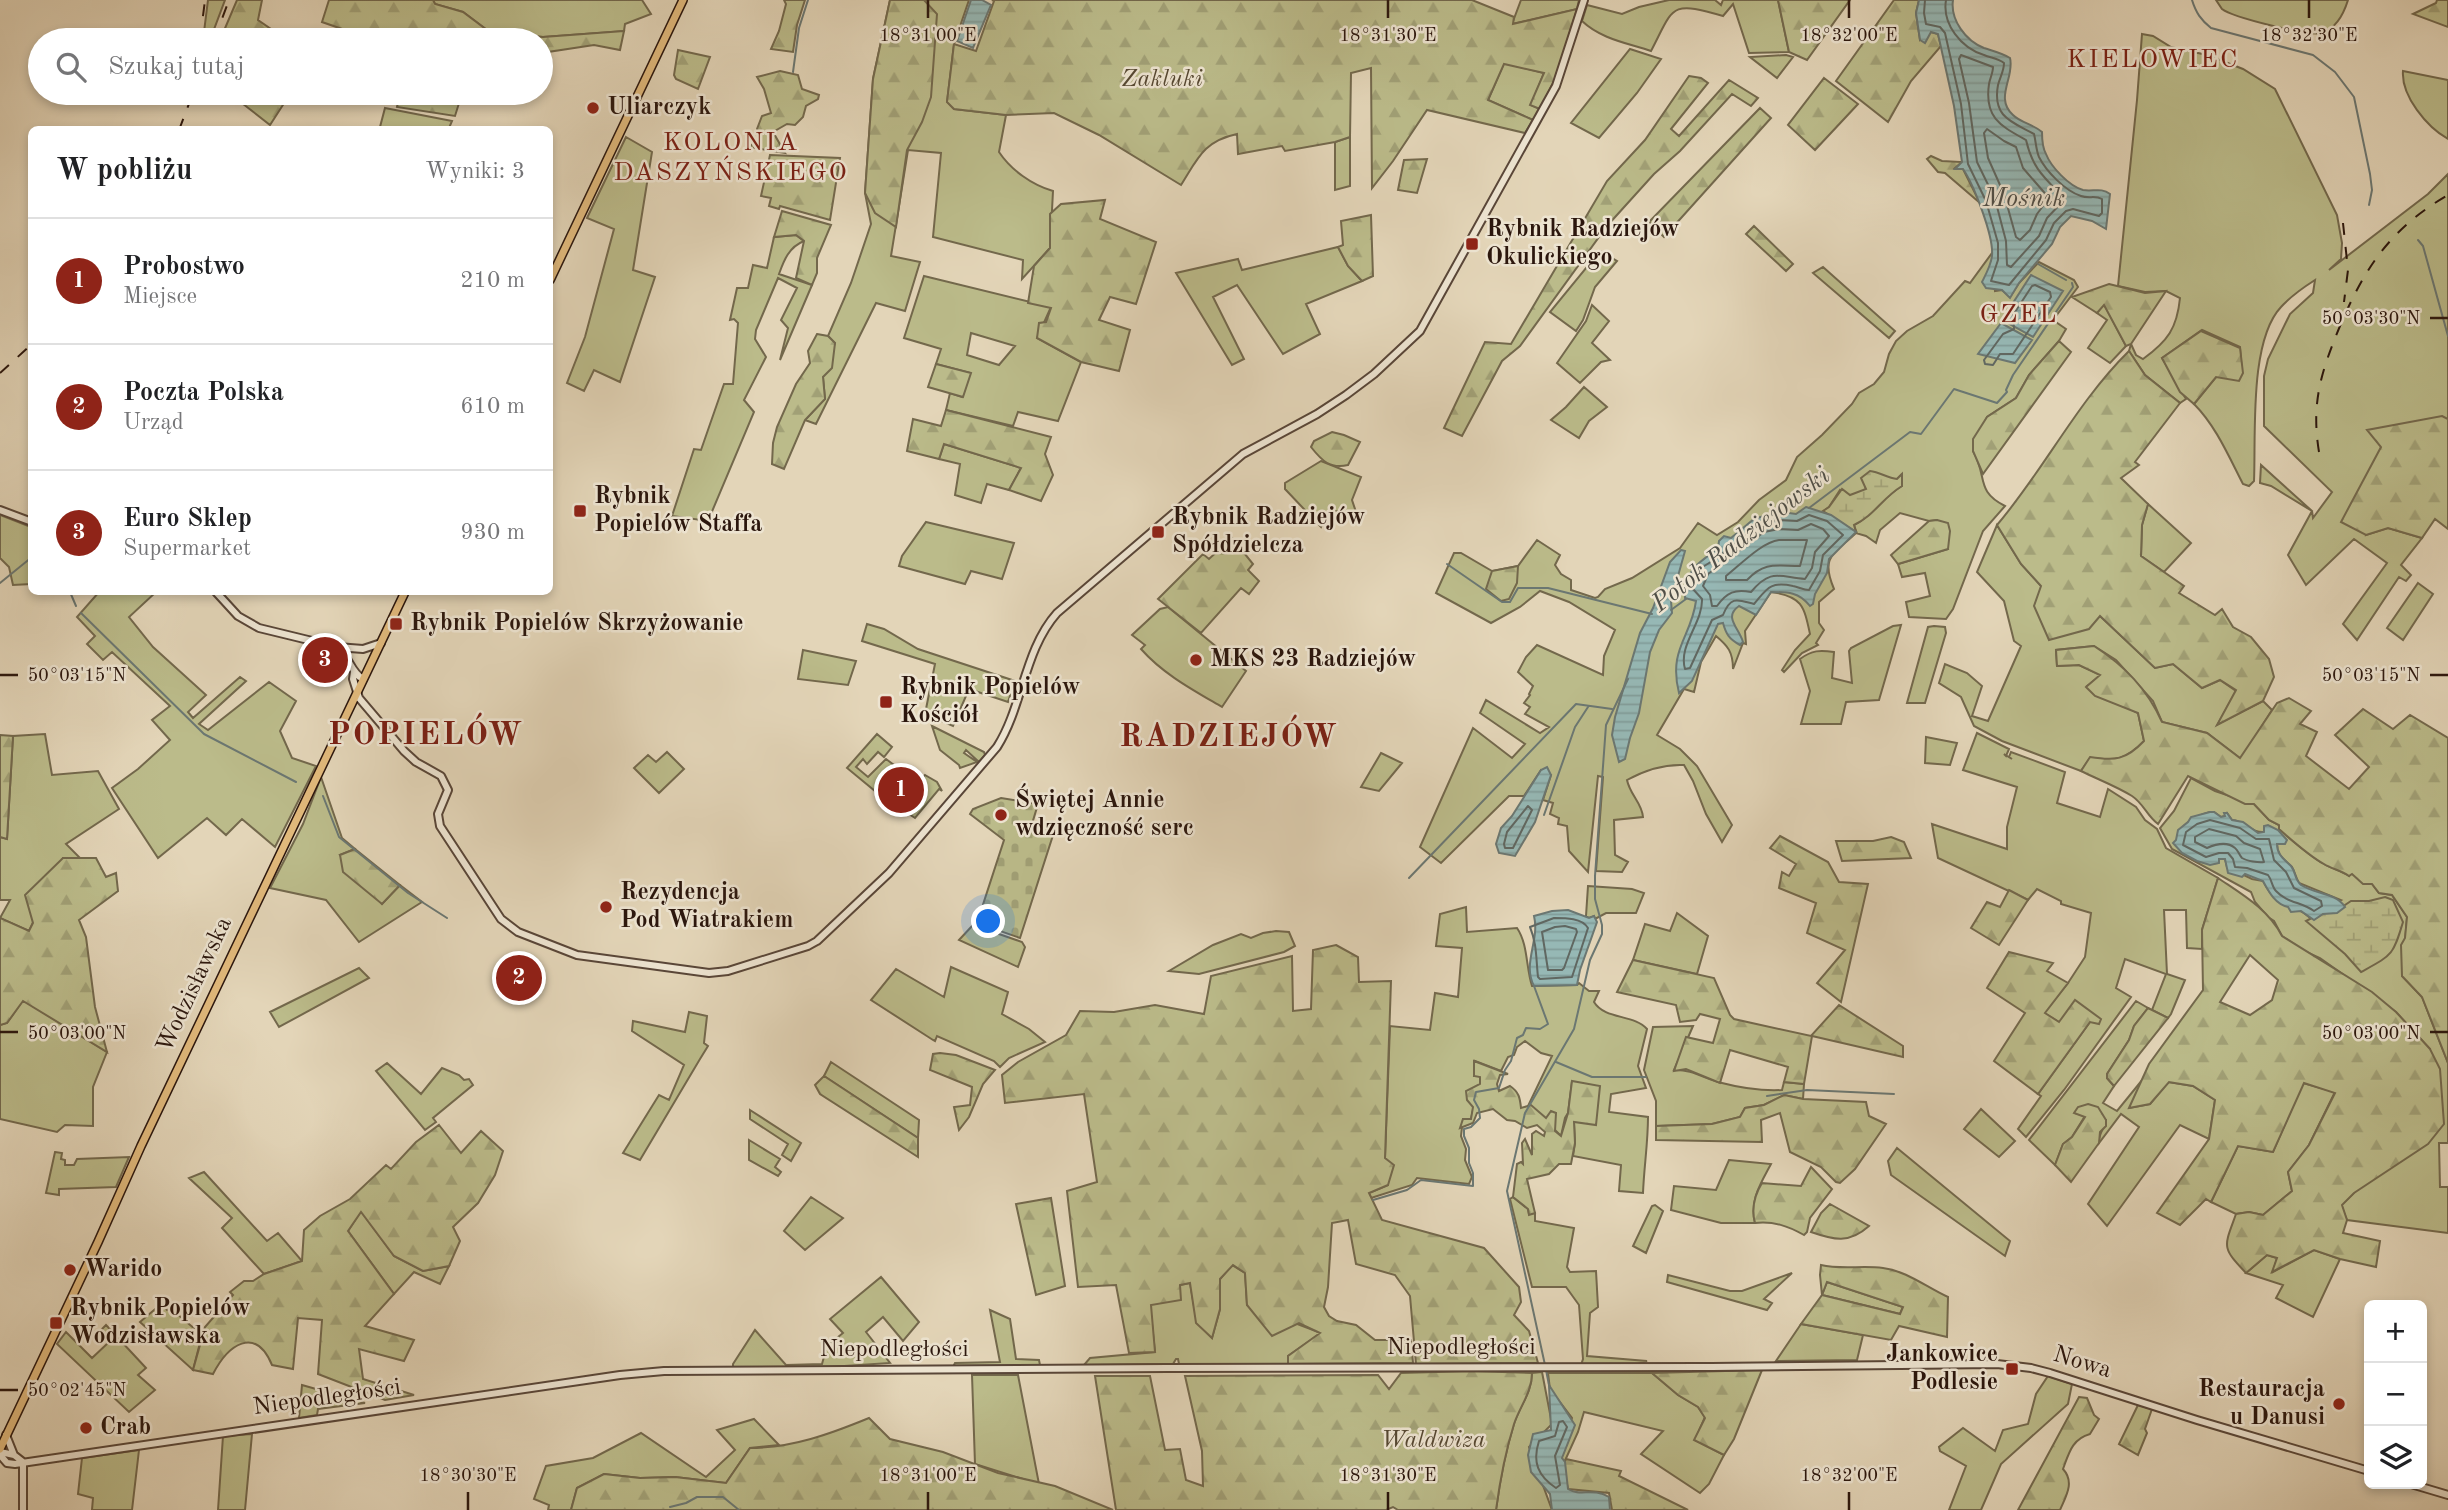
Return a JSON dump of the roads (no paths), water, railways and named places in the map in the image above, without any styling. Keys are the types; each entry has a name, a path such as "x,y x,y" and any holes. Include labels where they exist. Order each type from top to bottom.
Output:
{"main road":[{"path":"553,274 683,0"},
{"name":"Wodzisławska","path":"0,1452 136,1155 404,595"}],"street":[{"path":"337,647 348,659 354,672 359,698 404,751 444,779 447,794 438,814 440,826 506,924 528,937 577,955 702,973 728,971 815,942 889,873 995,749 1009,723 1044,631 1060,609 1243,454 1342,397 1374,374 1422,330 1556,86 1584,0"},
{"path":"0,510 28,520"},
{"path":"219,595 234,612 254,626 337,647 363,649 381,643"},
{"path":"354,672 363,679"},
{"name":"Nowa","path":"1771,1367 1983,1364 2031,1368 2364,1469"},
{"name":"Niepodległości","path":"0,1452 4,1465 15,1464 655,1372 1771,1367"},
{"path":"6,1435 14,1455"},
{"path":"0,1452 14,1455 23,1462 23,1510"},
{"path":"2427,1489 2448,1495"}],"water":[{"path":"971,0 982,0 991,5 973,48 957,41"},
{"name":"Mośnik","path":"1919,0 1953,0 1954,15 1965,35 1977,45 2010,58 2005,102 2016,118 2042,132 2042,143 2056,170 2078,188 2110,194 2106,229 2092,221 2071,216 2060,227 2052,244 2019,283 2010,298 2002,290 1986,288 1982,282 1991,259 1990,237 1978,199 1963,169 1955,169 1962,162 1954,106 1938,34 1931,32 1925,43 1920,40 1916,13"},
{"path":"2031,275 2063,291 2033,337 2002,320"},
{"path":"2001,323 2032,340 2015,363 1978,354"},
{"path":"1806,507 1831,515 1856,532 1829,559 1827,573 1815,594 1813,604 1810,606 1793,594 1771,592 1756,615 1739,606 1734,610 1732,619 1743,642 1740,645 1733,641 1723,623 1718,624 1692,681 1679,693 1676,678 1678,654 1696,601 1685,598 1690,573 1718,549 1719,541 1724,536 1731,538 1754,519 1782,512 1796,514"},
{"path":"1681,550 1685,551 1671,601 1672,613 1659,630 1650,652 1639,713 1625,759 1619,762 1612,735 1615,717 1640,633 1653,608 1670,562"},
{"path":"1547,767 1551,775 1535,822 1515,856 1499,853 1496,844 1501,828 1512,816 1541,770"},
{"path":"2210,812 2221,817 2227,813 2232,820 2243,822 2258,833 2264,832 2264,826 2268,825 2278,830 2287,840 2285,844 2277,844 2278,851 2293,868 2299,883 2331,896 2345,907 2337,913 2323,914 2314,920 2301,911 2291,912 2288,907 2279,903 2263,881 2245,874 2242,877 2228,873 2225,859 2219,859 2219,863 2210,865 2182,853 2173,843 2178,830 2191,817"},
{"path":"1568,910 1589,918 1594,916 1597,922 1577,985 1534,986 1530,961 1535,934 1534,916"},
{"name":"Waldwiza","path":"1549,1385 1575,1425 1562,1458 1565,1462 1568,1489 1609,1497 1610,1510 1552,1510 1550,1494 1531,1472 1528,1455 1533,1434 1551,1430"}],"waterway":[{"path":"793,72 799,28 808,0"},
{"path":"2192,0 2199,16 2211,28 2313,55 2335,72 2354,97 2370,174 2372,190 2369,205"},
{"path":"2418,240 2423,246 2448,336"},
{"name":"Potok Radziejowski","path":"2038,264 2066,280"},
{"name":"Potok Radziejowski","path":"1809,508 1910,432 1921,434 1954,389 1997,403 2007,392 2013,375 2073,287 2072,283"},
{"path":"0,583 28,560"},
{"path":"1447,564 1502,602 1510,602 1518,588 1548,588 1652,614"},
{"path":"71,595 76,606"},
{"name":"Potok Radziejowski","path":"1671,610 1686,599"},
{"path":"81,613 204,734 296,782"},
{"name":"Potok Radziejowski","path":"1545,1365 1507,1191 1525,1113 1574,1029 1590,960 1602,934 1595,899 1595,876 1606,725 1628,679"},
{"path":"1409,878 1576,704 1612,709"},
{"path":"1544,815 1575,727 1588,707"},
{"path":"323,796 339,837 408,893 447,918"},
{"path":"1373,1200 1407,1190 1421,1180 1473,1186 1464,1129 1471,1127 1480,1118 1474,1100 1476,1092 1499,1088 1511,1061 1517,1038 1523,1035 1526,1028 1540,1029 1548,1024 1534,986"},
{"path":"1556,1062 1592,1077 1646,1077"},
{"path":"1767,1096 1807,1090 1894,1094"},
{"name":"Potok Radziejowski","path":"1546,1370 1549,1385"},
{"path":"670,1507 697,1497 723,1497 739,1510"}],"railway":[{"path":"202,28 205,0"},
{"path":"218,28 229,0"},
{"path":"181,126 188,105"},
{"path":"2319,452 2316,418 2319,388 2340,326 2359,285 2395,235 2448,195"},
{"path":"2343,223 2348,270 2344,302"},
{"path":"0,373 28,348"}],"place":[{"name":"Uliarczyk","path":"593,108"},
{"name":"Rybnik Radziejów Okulickiego","path":"1472,244"},
{"name":"Rybnik Popielów Staffa","path":"580,511"},
{"name":"Rybnik Radziejów Spółdzielcza","path":"1158,532"},
{"name":"Rybnik Popielów Skrzyżowanie","path":"396,624"},
{"name":"Euro Sklep","path":"325,660"},
{"name":"MKS 23 Radziejów","path":"1196,660"},
{"name":"Rybnik Popielów Kościół","path":"886,702"},
{"name":"Probostwo","path":"901,790"},
{"name":"Świętej Annie wdzięczność serc","path":"1001,815"},
{"name":"Rezydencja Pod Wiatrakiem","path":"606,907"},
{"name":"Poczta Polska","path":"519,978"},
{"name":"Warido","path":"70,1270"},
{"name":"Rybnik Popielów Wodzisławska","path":"56,1323"},
{"name":"Jankowice Podlesie","path":"2012,1369"},
{"name":"Restauracja u Danusi","path":"2339,1404"},
{"name":"Crab","path":"86,1428"}],"district":[{"name":"KIELOWIEC","path":"2153,60"},
{"name":"KOLONIA DASZYŃSKIEGO","path":"731,158"},
{"name":"GZEL","path":"2019,315"},
{"name":"POPIELÓW","path":"426,736"},
{"name":"RADZIEJÓW","path":"1229,738"}],"park label":[{"name":"Zakluki","path":"1162,80"}]}
